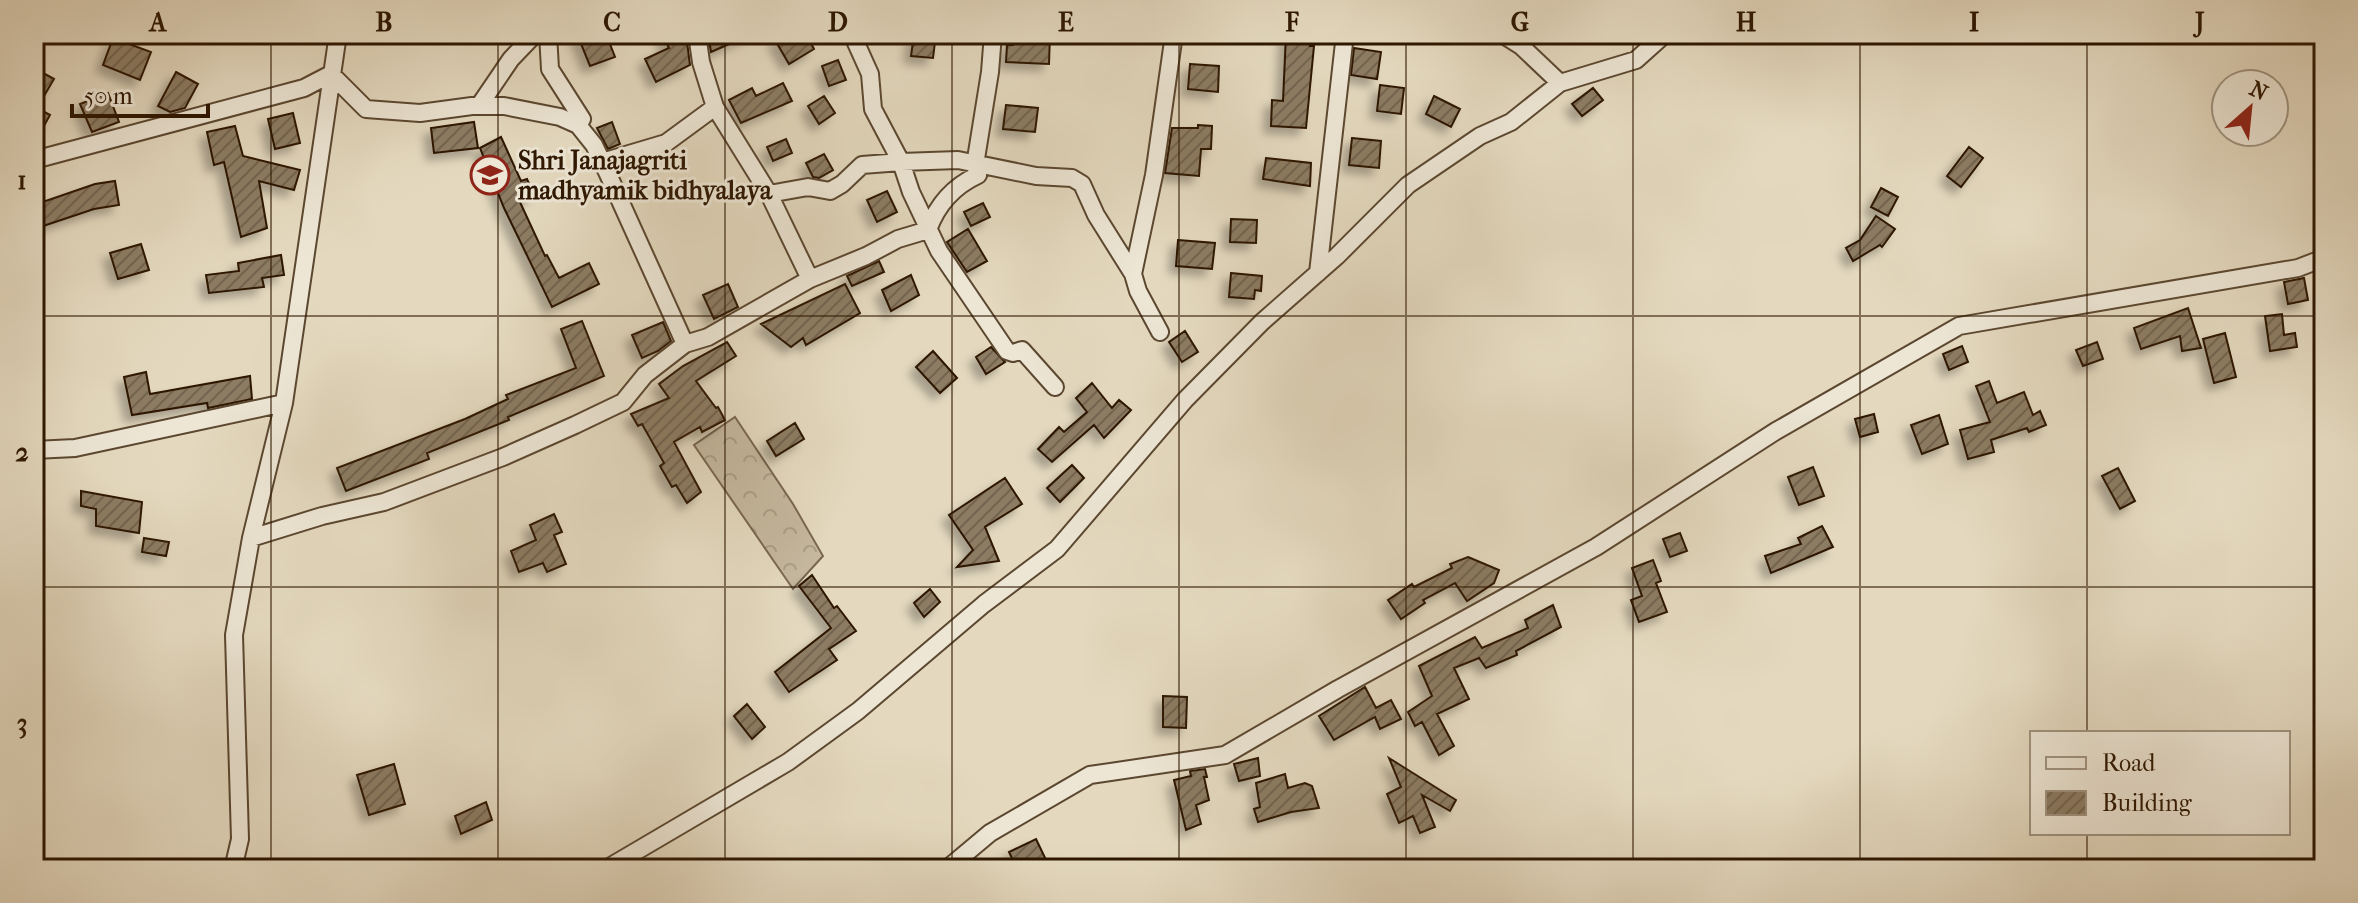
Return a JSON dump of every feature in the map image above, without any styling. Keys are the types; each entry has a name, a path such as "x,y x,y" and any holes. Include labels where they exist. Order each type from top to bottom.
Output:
{"street":[{"path":"233,869 240,839 234,635 251,538 284,403 338,34"},
{"path":"479,106 511,59 535,34"},
{"path":"548,34 550,69 582,119 578,125"},
{"path":"697,34 701,62 715,107 769,194 810,279"},
{"path":"852,34 870,74 873,109 901,162 928,230 1007,351 1022,350 1055,387"},
{"path":"928,230 932,217 952,191 978,175 975,165 993,34"},
{"path":"1133,274 1154,175 1174,34"},
{"path":"1318,273 1345,34"},
{"path":"1502,34 1521,46 1560,83"},
{"path":"606,869 788,762 858,711 984,604 1057,549 1185,400 1262,322 1318,273 1408,185 1480,136 1511,122 1560,83 1636,60 1665,34"},
{"path":"331,74 366,109 420,113 504,106 560,117 578,125 602,162 649,259 685,344"},
{"path":"34,160 304,88 331,74"},
{"path":"602,162 666,143 715,107"},
{"path":"769,194 808,187 830,191 862,165 937,159 1036,176 1072,178 1082,184 1096,215 1133,274 1138,291 1160,332"},
{"path":"251,538 322,516 384,502 540,441 623,402 645,375 685,344 708,337 810,279 898,239 928,230"},
{"path":"947,869 990,833 1090,775 1225,755 1596,547 1776,431 1959,326 2298,268 2324,258"},
{"path":"34,450 75,448 284,403"}],"green space":[{"path":"735,417 793,504 823,556 793,589 694,445"}],"building":[{"path":"577,34 606,34 615,57 590,66"},
{"path":"662,34 686,34 690,65 656,82 645,59 669,48"},
{"path":"708,34 752,34 711,52"},
{"path":"785,34 806,34 814,49 789,64 775,40"},
{"path":"914,34 936,34 933,58 911,56"},
{"path":"1013,34 1050,34 1049,64 1006,62 1007,45 1013,45"},
{"path":"1286,34 1311,34 1310,46 1314,46 1306,128 1271,126 1272,100 1283,101"},
{"path":"113,38 151,52 140,80 103,65"},
{"path":"1354,48 1381,52 1377,79 1351,75"},
{"path":"838,60 846,80 829,86 822,66"},
{"path":"1190,64 1219,66 1218,92 1188,89"},
{"path":"34,68 54,79 37,108 50,115 34,144"},
{"path":"176,72 198,84 185,108 170,112 158,106"},
{"path":"783,83 792,101 741,123 729,100 752,88 756,96"},
{"path":"1380,85 1404,88 1401,114 1377,111"},
{"path":"1593,88 1603,100 1582,116 1572,104"},
{"path":"108,93 119,122 92,132 80,104"},
{"path":"824,96 835,113 819,124 808,106"},
{"path":"1434,96 1460,109 1451,127 1426,114"},
{"path":"1006,105 1038,108 1035,132 1003,129"},
{"path":"293,113 300,143 275,149 268,119"},
{"path":"474,122 478,148 434,153 431,128"},
{"path":"612,122 620,144 608,149 597,128"},
{"path":"1198,125 1212,126 1211,149 1201,149 1199,176 1165,173 1172,128 1198,128"},
{"path":"235,126 243,156 300,170 294,190 259,181 267,228 241,237 224,162 214,165 207,132"},
{"path":"501,137 521,181 527,179 534,195 519,200 545,256 559,278 589,263 599,284 552,307 504,208 480,148"},
{"path":"1352,138 1381,141 1379,168 1349,165"},
{"path":"786,139 792,153 773,161 767,147"},
{"path":"1969,147 1983,158 1961,187 1947,176"},
{"path":"824,154 833,170 819,178 813,177 806,163"},
{"path":"1266,158 1311,163 1310,186 1263,179"},
{"path":"115,181 119,205 94,209 34,229 34,205 95,184"},
{"path":"1881,188 1898,197 1888,216 1871,207"},
{"path":"887,191 897,212 877,222 867,200"},
{"path":"983,203 990,217 971,226 964,212"},
{"path":"1876,216 1895,229 1882,247 1880,245 1853,261 1846,248 1860,240"},
{"path":"1231,219 1257,220 1256,243 1230,242"},
{"path":"968,229 987,261 967,272 947,242"},
{"path":"1178,240 1215,243 1212,269 1176,266"},
{"path":"141,244 149,270 118,279 110,253"},
{"path":"281,255 284,275 262,278 264,287 209,293 206,275 239,271 238,263"},
{"path":"879,261 884,272 852,286 847,276"},
{"path":"1231,273 1262,276 1261,291 1255,290 1254,299 1229,297"},
{"path":"911,275 919,295 891,311 882,290"},
{"path":"2304,278 2308,300 2288,304 2284,282"},
{"path":"728,284 738,307 714,319 703,295"},
{"path":"845,284 860,313 806,345 803,338 791,347 761,324"},
{"path":"2188,308 2201,348 2182,351 2180,336 2141,349 2134,328"},
{"path":"2282,314 2284,335 2295,333 2297,347 2270,351 2265,316"},
{"path":"582,321 604,376 508,417 509,420 427,453 429,459 346,491 337,468 465,419 508,399 506,395 576,368 561,329"},
{"path":"663,322 671,341 642,358 632,335"},
{"path":"1185,331 1198,352 1182,362 1169,342"},
{"path":"2225,333 2236,377 2214,383 2203,339"},
{"path":"727,342 736,356 696,381 725,420 702,432 700,427 674,442 701,492 687,503 676,485 672,487 660,466 664,463 642,424 638,426 631,414 669,398 659,384 683,366"},
{"path":"2097,342 2103,359 2083,366 2076,350"},
{"path":"1962,346 1968,362 1949,370 1943,354"},
{"path":"991,347 1005,362 986,374 976,357"},
{"path":"933,351 957,378 940,393 916,367"},
{"path":"146,372 150,394 250,376 252,399 208,408 207,403 132,415 124,377"},
{"path":"1989,381 1997,403 2024,392 2033,415 2040,411 2046,425 1991,440 1994,452 1968,459 1960,430 1990,422 1976,386"},
{"path":"1092,383 1112,408 1119,400 1131,410 1104,438 1094,425 1052,462 1038,449 1059,427 1064,432 1087,412 1076,398"},
{"path":"1874,414 1878,432 1860,437 1855,419"},
{"path":"1939,415 1948,444 1922,454 1911,425"},
{"path":"795,423 804,439 776,456 767,441"},
{"path":"1072,465 1084,478 1060,502 1047,488"},
{"path":"1813,467 1824,496 1799,505 1788,477"},
{"path":"2118,468 2135,501 2120,509 2102,476"},
{"path":"1005,478 1022,504 985,527 999,561 957,567 973,550 949,515"},
{"path":"81,491 142,502 139,533 96,526 96,509 81,506"},
{"path":"554,514 562,532 554,535 566,564 547,572 543,563 519,572 511,551 536,540 530,525"},
{"path":"1822,526 1833,547 1771,573 1765,556 1801,544 1798,538"},
{"path":"1680,533 1687,551 1670,557 1663,539"},
{"path":"144,538 169,542 166,556 142,552"},
{"path":"1468,557 1499,570 1494,583 1467,601 1455,583 1423,600 1425,603 1401,619 1388,600 1412,584 1414,587 1452,568 1450,564"},
{"path":"1653,560 1661,581 1656,583 1667,612 1639,622 1631,600 1642,596 1632,568"},
{"path":"812,575 834,608 837,606 856,631 829,649 837,660 789,692 775,672 831,628 799,586"},
{"path":"930,589 940,602 924,617 914,603"},
{"path":"1553,605 1561,627 1516,651 1517,655 1486,668 1479,658 1454,668 1469,699 1437,714 1454,746 1439,755 1422,722 1415,726 1408,712 1432,696 1419,666 1475,637 1482,648 1528,628 1525,620"},
{"path":"1365,687 1376,708 1391,700 1401,719 1380,729 1375,717 1334,740 1319,716"},
{"path":"1163,696 1187,697 1186,728 1163,727"},
{"path":"747,704 765,727 752,739 734,716"},
{"path":"1258,758 1260,776 1239,781 1234,764"},
{"path":"1389,758 1456,800 1450,811 1422,795 1435,827 1420,833 1413,816 1399,823 1387,794 1401,787"},
{"path":"394,764 405,804 369,815 357,775"},
{"path":"1205,769 1209,800 1196,805 1201,824 1186,830 1174,780 1191,776 1190,771"},
{"path":"1285,774 1288,788 1305,783 1312,786 1319,808 1258,822 1254,809 1260,807 1256,783"},
{"path":"486,802 492,820 461,834 455,816"},
{"path":"1036,839 1047,862 1031,869 1017,869 1009,852"}],"place":[{"name":"Shri Janajagriti madhyamik bidhyalaya","path":"490,175"}]}
